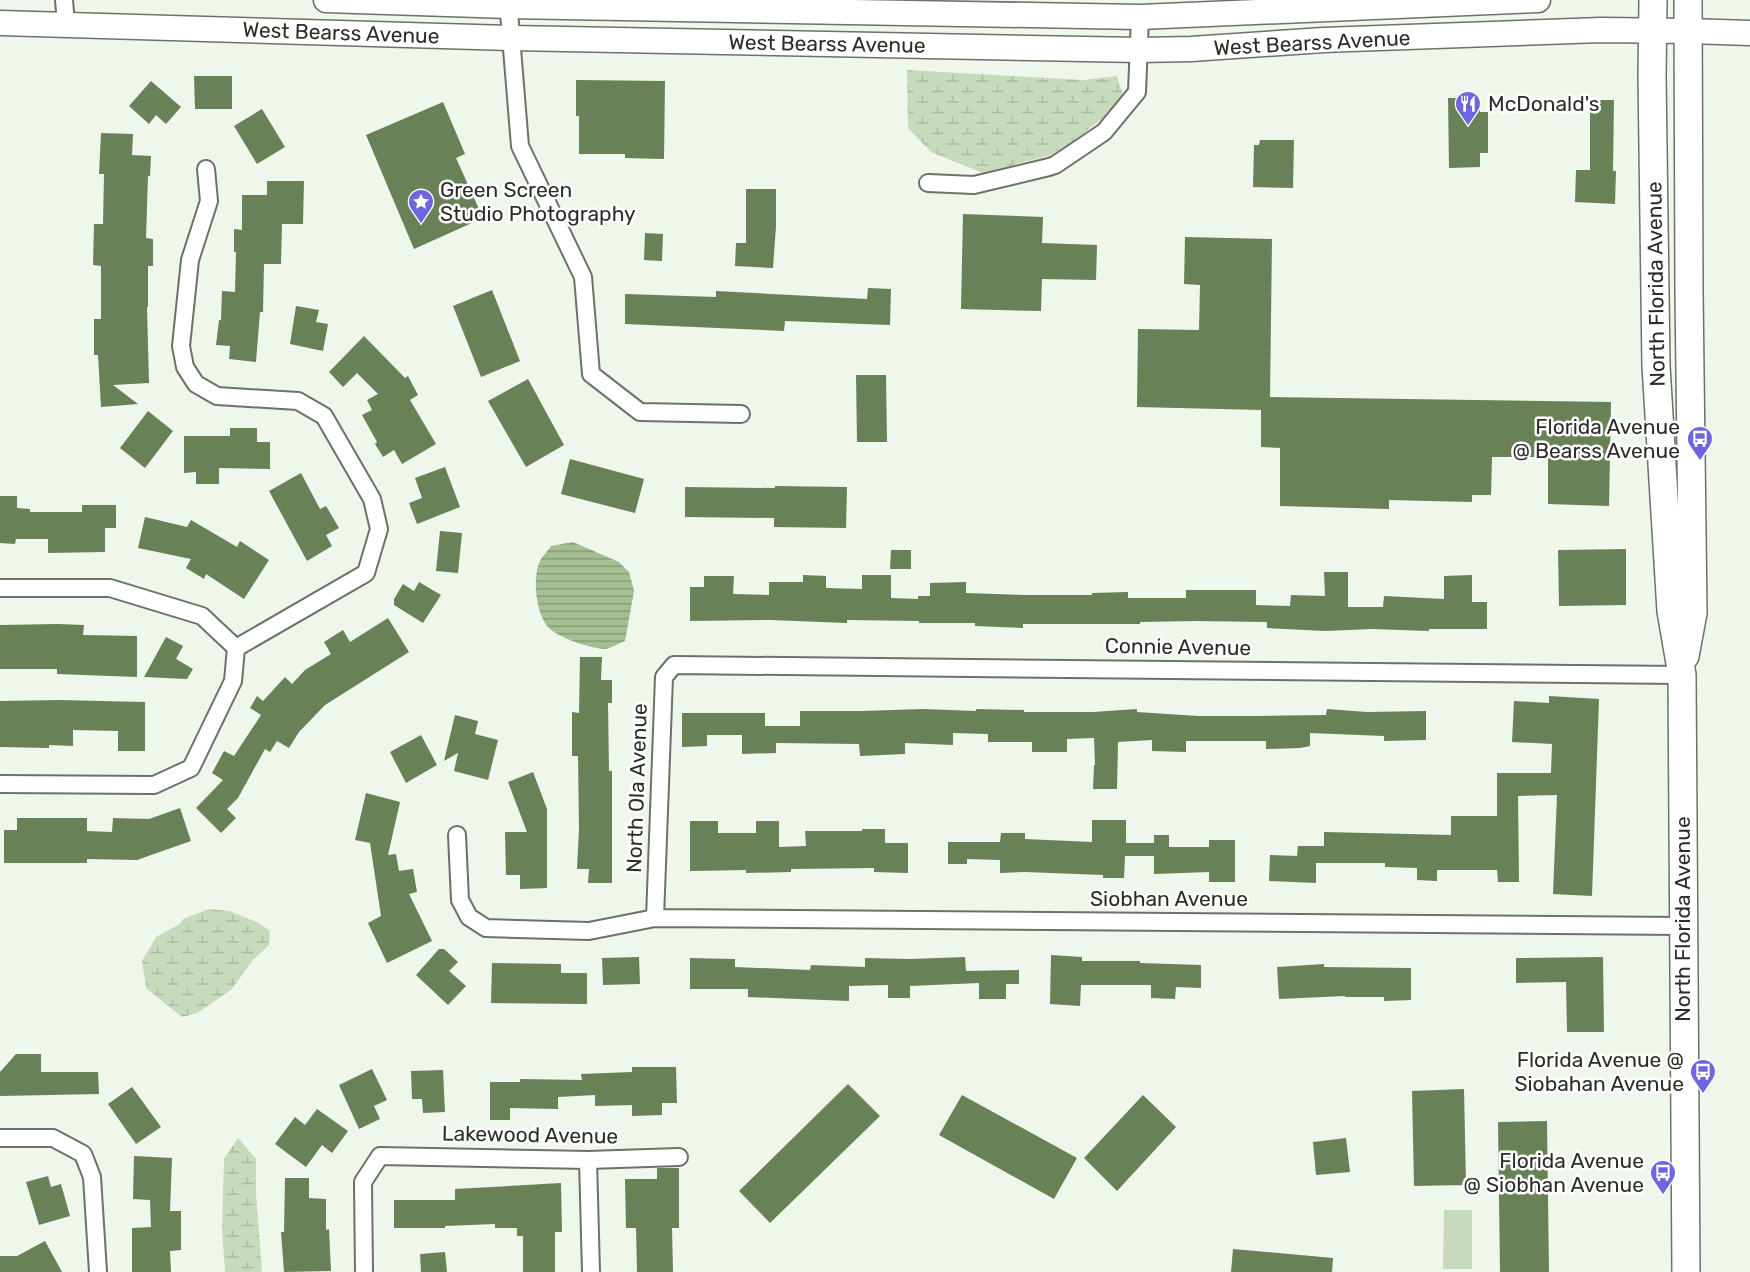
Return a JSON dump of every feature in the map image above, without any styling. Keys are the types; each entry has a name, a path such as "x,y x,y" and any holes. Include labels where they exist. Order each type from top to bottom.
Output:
{"main road":[{"name":"West Bearss Avenue","path":"326,0 1140,17 1538,0"},
{"name":"North Florida Avenue","path":"1653,0 1656,366 1671,611 1682,675 1686,1272"},
{"name":"North Florida Avenue","path":"1682,675 1693,613 1688,0"},
{"name":"West Bearss Avenue","path":"0,23 511,38 1139,50 1191,49 1323,40 1601,30 1750,33"}],"street":[{"path":"64,0 66,24"},
{"path":"508,3 520,146 583,277 591,374 640,412 741,414"},
{"path":"928,183 974,185 1054,165 1104,132 1137,92 1140,17"},
{"path":"206,169 209,201 190,260 181,346 185,368 196,384 217,396 298,401 324,416 372,498 379,529 366,573 236,648"},
{"path":"0,588 110,588 202,616 236,648"},
{"path":"0,784 154,785 191,768 233,681 236,648"},
{"name":"Connie Avenue","path":"674,664 1682,675"},
{"name":"North Ola Avenue","path":"655,918 664,677 674,664"},
{"name":"Siobhan Avenue","path":"457,835 460,900 469,917 486,928 589,931 655,918 1683,926"},
{"path":"0,1138 53,1138 83,1154 92,1177 98,1272"},
{"name":"Lakewood Avenue","path":"364,1272 363,1182 380,1156 588,1160 679,1157"},
{"path":"588,1160 591,1272"}],"green space":[{"path":"907,70 1084,80 1117,76 1123,95 1105,116 1075,140 1051,155 983,173 931,152 908,128"},
{"path":"209,909 229,911 259,923 270,931 269,945 253,960 231,990 197,1013 182,1017 146,988 142,961 156,937 180,924 183,919"},
{"path":"238,1138 256,1159 256,1194 262,1272 225,1272 222,1229 224,1159"},
{"path":"1444,1210 1472,1210 1472,1269 1443,1269"}],"shaded area":[{"path":"573,542 619,562 629,572 634,591 625,641 609,648 591,647 559,635 548,627 541,613 536,595 536,577 540,561 551,546"}],"building":[{"path":"194,76 232,76 232,109 195,109"},
{"path":"576,80 665,81 664,159 625,158 625,154 579,154"},
{"path":"151,81 181,107 166,124 156,115 149,124 129,106"},
{"path":"1448,98 1480,98 1480,112 1488,112 1488,153 1480,153 1480,167 1449,168"},
{"path":"1590,100 1614,100 1615,204 1575,202 1576,170 1590,170"},
{"path":"443,102 465,154 456,158 483,218 414,249 366,135"},
{"path":"262,109 285,147 257,164 234,126"},
{"path":"101,133 133,134 132,155 151,156 146,238 153,239 153,266 148,266 149,383 113,385 138,404 101,407 98,355 94,355 94,319 101,319 101,266 93,265 94,224 103,224 104,174 99,174"},
{"path":"1260,140 1294,140 1293,188 1253,187 1254,145 1259,145"},
{"path":"267,181 304,181 303,224 282,224 281,264 264,264 263,312 260,312 256,362 229,359 230,346 216,345 219,320 221,320 222,291 235,292 234,229 242,230 242,195 267,195"},
{"path":"746,189 776,189 773,268 735,266 736,243 746,243"},
{"path":"963,214 1043,217 1042,243 1097,245 1096,280 1042,279 1041,311 961,309"},
{"path":"645,233 663,234 662,261 644,260"},
{"path":"1185,237 1272,239 1270,397 1611,402 1609,506 1548,504 1548,457 1492,457 1491,495 1472,495 1472,502 1389,500 1389,509 1280,506 1280,448 1261,447 1261,410 1137,407 1138,329 1199,330 1200,285 1184,284"},
{"path":"868,288 891,289 890,325 785,321 784,331 625,324 625,294 716,297 716,291 867,299"},
{"path":"492,290 520,361 481,377 453,306"},
{"path":"296,306 319,310 316,322 328,324 323,351 290,344"},
{"path":"364,336 405,378 408,376 418,395 410,400 436,444 402,464 394,450 383,457 362,415 372,410 367,400 378,394 357,373 343,387 329,372"},
{"path":"856,375 886,375 887,442 857,442"},
{"path":"528,379 564,445 526,467 488,401"},
{"path":"148,411 173,431 145,468 120,448"},
{"path":"230,428 257,428 257,442 270,442 270,469 219,468 219,484 196,484 196,472 184,473 184,436 230,436"},
{"path":"570,459 644,479 635,513 561,494"},
{"path":"445,467 460,507 417,524 409,503 422,498 415,478"},
{"path":"301,473 320,509 326,506 339,528 326,535 332,546 307,561 269,491"},
{"path":"775,486 847,487 846,528 774,527 774,518 685,517 685,487 775,488"},
{"path":"0,496 17,496 17,508 30,509 30,512 82,512 82,505 116,505 116,528 105,528 105,552 48,553 48,539 16,539 15,544 0,543"},
{"path":"145,517 187,527 191,520 237,547 240,541 269,560 244,599 206,574 204,579 186,568 191,559 138,548"},
{"path":"440,531 462,533 458,573 436,571"},
{"path":"1626,549 1626,605 1559,606 1558,550"},
{"path":"891,550 911,550 911,569 890,569"},
{"path":"1324,572 1348,572 1348,607 1383,607 1384,596 1444,599 1444,576 1472,575 1472,602 1487,602 1487,629 1325,631 1267,628 1267,622 1195,621 1140,622 1140,624 1023,624 1023,628 975,626 975,623 919,623 919,621 847,620 847,623 770,620 690,621 690,587 704,587 704,576 734,576 733,594 769,595 769,582 803,582 803,575 826,576 826,588 862,589 862,575 891,575 891,598 918,599 918,596 930,596 930,583 966,582 966,593 1092,595 1092,593 1128,592 1128,598 1186,598 1186,590 1256,590 1256,605 1290,606 1291,595 1325,596"},
{"path":"419,582 441,595 423,623 394,605 394,599 403,584 414,591"},
{"path":"388,618 409,652 325,705 299,732 289,748 277,741 270,752 265,749 238,798 227,809 236,818 221,833 196,808 223,780 212,773 224,751 234,756 261,715 250,708 257,696 263,701 285,677 292,684 305,670 331,654 324,642 343,630 350,642"},
{"path":"0,625 84,625 83,635 137,636 137,677 57,674 57,669 0,669"},
{"path":"166,637 183,646 176,659 193,669 187,679 144,677"},
{"path":"580,657 602,657 601,680 612,680 612,703 608,703 609,771 612,771 612,883 588,883 589,869 577,869 578,756 572,756 572,712 579,713"},
{"path":"1549,696 1599,699 1592,896 1553,894 1557,795 1518,796 1519,882 1498,882 1497,870 1437,870 1437,881 1417,880 1417,868 1385,867 1385,863 1316,863 1316,883 1269,881 1270,855 1297,856 1298,846 1324,846 1324,832 1451,835 1451,816 1497,816 1497,773 1551,773 1552,744 1512,742 1514,701 1549,703"},
{"path":"0,701 145,702 145,751 118,751 118,731 73,730 73,746 0,747"},
{"path":"923,709 1093,712 1137,709 1137,712 1198,716 1326,715 1327,709 1367,712 1426,711 1426,740 1384,741 1384,736 1310,733 1310,746 1300,748 1266,749 1266,741 1186,741 1186,752 1152,751 1152,740 1118,742 1117,789 1093,789 1094,738 1067,739 1067,752 1032,752 1032,742 988,742 988,734 953,733 953,745 905,743 905,754 860,756 859,744 776,743 776,753 742,754 742,735 707,735 707,746 682,747 682,713 765,713 765,726 800,726 800,711"},
{"path":"455,715 478,721 475,734 498,740 488,780 454,771 458,753 444,761"},
{"path":"421,735 437,765 406,783 390,752"},
{"path":"533,772 547,809 547,888 520,889 520,875 506,875 505,832 527,832 508,782"},
{"path":"366,793 400,802 388,855 396,854 399,871 413,869 417,892 409,894 432,941 387,963 368,923 381,916 370,843 355,840"},
{"path":"180,808 191,841 137,860 87,859 87,863 4,863 4,830 17,830 17,818 87,818 87,831 112,832 113,818 149,819"},
{"path":"1092,820 1126,820 1126,843 1154,843 1154,835 1169,835 1169,847 1209,847 1209,840 1235,840 1235,882 1209,882 1209,872 1154,874 1154,856 1125,856 1124,878 1103,878 1103,875 1000,873 1000,860 967,859 967,864 948,864 948,842 1000,842 1001,833 1025,833 1025,839 1092,842"},
{"path":"690,821 718,821 718,833 756,833 756,821 779,821 779,847 806,846 805,831 885,829 885,843 908,843 908,873 874,872 874,868 791,869 791,872 746,873 746,870 690,871"},
{"path":"439,949 444,949 458,962 449,971 466,986 448,1005 416,975"},
{"path":"1051,955 1082,957 1082,961 1140,961 1140,963 1201,965 1201,988 1176,987 1175,999 1151,998 1151,985 1081,985 1080,1006 1050,1004"},
{"path":"639,957 640,984 603,985 602,958"},
{"path":"965,957 966,971 1019,970 1019,984 1006,984 1006,999 979,999 979,983 910,986 910,998 888,998 888,985 849,986 849,1001 748,997 748,989 690,989 690,958 735,959 735,967 810,970 811,965 865,967 865,958"},
{"path":"1603,957 1604,1032 1567,1032 1566,982 1516,983 1516,958"},
{"path":"492,963 561,964 561,973 587,973 587,1004 491,1003"},
{"path":"1324,964 1324,967 1411,968 1411,1000 1384,1001 1384,997 1345,996 1279,999 1277,967"},
{"path":"16,1054 41,1054 41,1072 98,1072 99,1094 0,1096 0,1072"},
{"path":"632,1067 676,1067 677,1103 662,1103 662,1115 632,1116 632,1105 595,1106 595,1095 558,1097 558,1109 510,1108 510,1120 490,1120 490,1082 520,1082 520,1079 582,1080 581,1074 632,1072"},
{"path":"372,1069 387,1100 374,1106 380,1119 359,1129 339,1085"},
{"path":"443,1070 445,1112 423,1113 422,1099 412,1099 411,1071"},
{"path":"848,1084 880,1116 770,1223 739,1191"},
{"path":"132,1087 161,1127 136,1144 108,1104"},
{"path":"1464,1089 1466,1185 1414,1186 1412,1091"},
{"path":"962,1095 1077,1158 1054,1199 939,1135"},
{"path":"1143,1095 1176,1127 1117,1191 1084,1158"},
{"path":"317,1109 348,1131 332,1153 322,1145 306,1167 275,1144 295,1117 305,1125"},
{"path":"1547,1121 1549,1272 1500,1272 1498,1122"},
{"path":"1346,1138 1350,1172 1316,1175 1313,1142"},
{"path":"134,1156 172,1158 170,1211 181,1211 181,1250 170,1251 171,1272 132,1272 132,1228 151,1227 150,1200 133,1199"},
{"path":"657,1168 679,1168 679,1228 672,1228 673,1272 637,1272 636,1228 626,1228 625,1179 657,1179"},
{"path":"48,1176 51,1187 61,1184 70,1216 39,1225 26,1182"},
{"path":"285,1178 309,1178 309,1198 326,1199 326,1230 329,1229 331,1271 284,1272 281,1232 284,1232"},
{"path":"561,1183 562,1232 555,1232 555,1272 523,1272 523,1236 517,1236 517,1228 495,1228 495,1224 445,1226 445,1228 394,1228 394,1200 455,1200 455,1189"},
{"path":"45,1241 62,1272 0,1272 0,1256 17,1256"},
{"path":"1233,1249 1333,1258 1332,1272 1231,1272"},
{"path":"445,1252 447,1272 421,1272 420,1254"}],"place":[{"name":"McDonald's","path":"1468,127"},
{"name":"Green Screen Studio Photography","path":"421,225"},
{"name":"Florida Avenue @ Bearss Avenue","path":"1700,462"},
{"name":"Florida Avenue @ Siobahan Avenue","path":"1703,1095"},
{"name":"Florida Avenue @ Siobhan Avenue","path":"1663,1196"}]}
